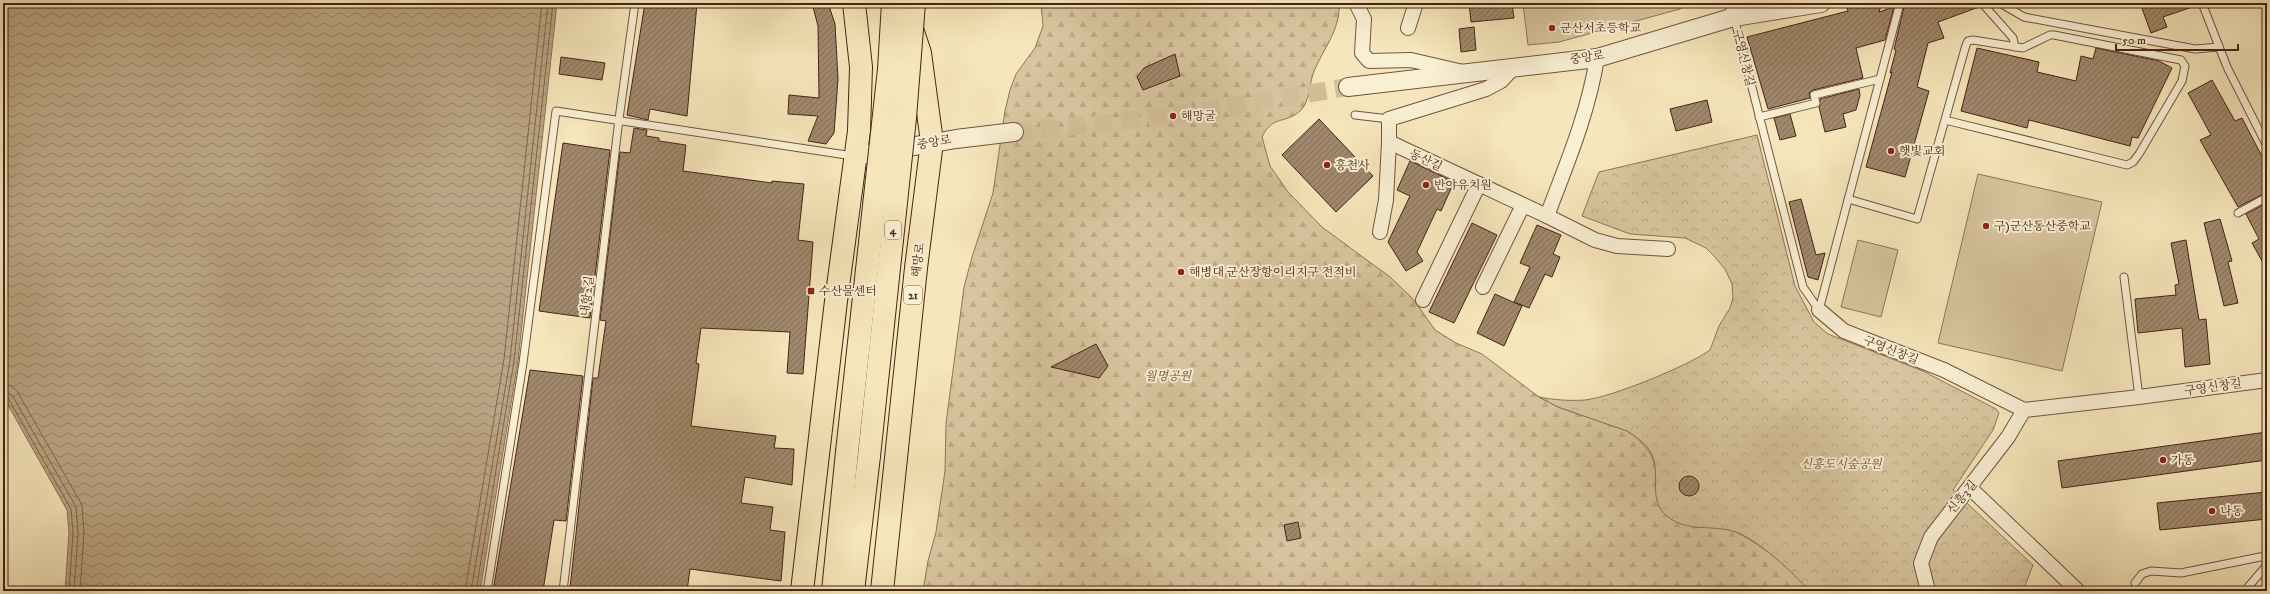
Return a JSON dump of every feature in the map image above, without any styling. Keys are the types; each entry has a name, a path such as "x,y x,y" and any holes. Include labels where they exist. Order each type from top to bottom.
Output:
{"main road":[{"path":"802,591 859,131 860,67 854,3"},
{"name":"4","path":"833,591 889,69 893,3"},
{"name":"해망로","path":"882,591 916,268 932,142 920,54 903,3"},
{"name":"4","path":"853,591 870,456 905,118 914,3"},
{"path":"843,251 854,219 867,206 884,201 897,208 905,226 916,268"}],"street":[{"path":"1356,3 1364,19 1362,53 1369,61 1411,60 1466,72"},
{"path":"1408,28 1416,3"},
{"name":"중앙로","path":"1348,87 1515,66 1597,58 1733,10 1822,3"},
{"path":"1547,216 1580,130 1592,93 1597,58"},
{"path":"1380,232 1386,200 1389,119 1486,89 1501,81 1515,66"},
{"name":"중앙로","path":"856,156 932,142 1014,132"},
{"name":"동산길","path":"1388,142 1595,240 1617,246 1668,249"},
{"path":"1423,300 1479,184"},
{"path":"1484,287 1523,205"},
{"name":"구영신창길","path":"1819,310 1844,331 1944,370 2024,410 2267,380"},
{"name":"신흥3길","path":"1928,591 1921,569 1923,555 1935,531 1970,488 2008,437 2024,410"},
{"path":"1970,488 2063,574 2078,591"}],"lane":[{"name":"내항2길","path":"563,591 618,119 635,3"},
{"path":"1819,310 1900,3"},
{"path":"1982,3 2013,38 2015,47"},
{"path":"2000,3 2024,16 2195,48 2219,47"},
{"path":"2202,3 2219,47 2267,146"},
{"name":"구영신창길","path":"1733,10 1803,287 1819,310"},
{"path":"1848,199 1917,219 1945,120 1968,41 1973,40 2025,48 2050,35 2054,35 2181,60 2184,63 2185,72 2182,81 2139,154 2133,162 2127,165 1945,120"},
{"path":"1759,117 1816,103 1814,96 1880,80"},
{"path":"487,591 523,363 556,111 618,119 856,156"},
{"path":"1355,115 1389,119"},
{"path":"2238,213 2267,197"},
{"path":"2124,277 2138,397"},
{"path":"2134,583 2142,574 2151,571 2181,573 2265,556 2267,558"},
{"path":"2253,591 2248,587 2267,565"}],"green space":[{"name":"월명공원","path":"1041,3 1339,3 1337,22 1313,74 1306,103 1295,115 1270,125 1262,137 1270,166 1288,192 1322,227 1390,277 1413,299 1435,330 1456,343 1482,354 1539,397 1558,407 1627,431 1634,436 1646,448 1654,461 1656,469 1656,486 1693,528 1722,528 1738,533 1758,545 1776,559 1794,574 1809,591 923,591 928,561 936,532 945,471 946,423 964,287 993,193 1005,111 1010,90 1016,74 1035,48 1043,26"},
{"path":"1523,3 1688,3 1680,9 1559,42 1528,45"},
{"name":"신흥도시숲공원","path":"1757,135 1795,286 1814,322 1828,334 1923,371 1996,409 1999,413 1993,430 1953,490 2033,565 2025,586 2029,591 1809,591 1794,575 1765,549 1745,536 1727,530 1683,525 1667,516 1657,502 1654,459 1643,442 1627,431 1558,407 1539,397 1556,400 1585,400 1597,398 1631,387 1668,372 1710,350 1719,326 1730,308 1733,298 1732,284 1725,269 1714,256 1706,248 1685,238 1630,234 1582,216 1599,172"},
{"path":"1978,174 2102,202 2062,371 1938,343"},
{"path":"1858,240 1898,250 1881,317 1841,307"}],"water":[{"path":"3,3 557,3 518,361 480,591 65,591 69,533 67,510 3,396"}],"building":[{"path":"645,3 697,3 687,116 650,109 648,120 627,115"},
{"path":"812,3 828,3 835,24 838,79 834,133 826,144 808,141 818,116 788,114 789,95 819,98 818,26"},
{"path":"1469,3 1512,3 1514,18 1471,22"},
{"path":"1868,3 1882,3 1879,12 1894,7 1885,40 1856,48 1863,78 1813,90 1809,93 1810,98 1768,109 1747,37 1848,11 1847,8"},
{"path":"1905,3 1977,3 1979,7 1938,22 1944,38 1928,43 1917,87 1929,91 1905,177 1866,167 1892,72 1890,73 1896,50 1894,49"},
{"path":"2140,3 2197,3 2198,5 2163,17 2167,27 2151,33"},
{"path":"1474,27 1476,50 1461,52 1459,29"},
{"path":"1977,48 2039,62 2037,72 2076,81 2081,56 2093,59 2096,48 2159,61 2172,68 2138,138 2132,137 2130,146 2029,120 2027,128 1961,111"},
{"path":"1175,54 1180,76 1143,90 1137,77 1144,68"},
{"path":"561,57 605,63 602,80 559,74"},
{"path":"2212,80 2235,121 2242,118 2267,166 2267,192 2238,207 2200,140 2211,135 2188,93"},
{"path":"1859,89 1860,95 1856,110 1843,114 1846,127 1825,132 1819,107 1820,99"},
{"path":"1707,100 1712,122 1676,131 1670,109"},
{"path":"1790,114 1796,136 1780,140 1774,118"},
{"name":"흥천사","path":"1319,119 1373,176 1336,212 1282,155"},
{"path":"634,128 647,130 646,136 659,138 659,141 686,145 683,171 772,183 772,181 804,184 798,240 813,242 803,374 787,373 790,332 701,328 696,363 699,364 691,426 776,436 774,448 794,449 792,485 745,477 741,503 773,507 770,530 785,532 781,581 690,569 687,591 599,591 570,588 593,378 598,378 606,321 600,320 620,152 630,153"},
{"path":"563,143 610,150 590,318 539,311"},
{"path":"1410,161 1454,182 1441,211 1437,209 1417,252 1423,261 1406,271 1388,242 1410,196 1397,190"},
{"path":"1801,199 1816,255 1825,253 1818,280 1808,277 1789,202"},
{"path":"2267,203 2267,270 2252,243 2259,239 2246,214"},
{"path":"2220,219 2232,261 2228,262 2238,303 2224,306 2204,223"},
{"path":"1472,223 1497,235 1454,323 1429,312"},
{"path":"1537,225 1561,235 1553,254 1560,257 1552,277 1545,274 1529,308 1514,302 1530,267 1520,263"},
{"path":"2186,240 2199,320 2206,319 2210,364 2185,367 2182,328 2138,333 2135,299 2176,295 2175,285 2179,284 2171,243"},
{"path":"1495,294 1522,306 1504,346 1477,333"},
{"path":"1096,344 1108,366 1099,378 1051,367"},
{"path":"530,370 583,376 566,521 554,520 543,591 493,591"},
{"name":"가동","path":"2267,432 2267,460 2062,488 2058,461"},
{"path":"1689,476 1696,479 1699,486 1696,493 1689,496 1682,493 1679,486 1682,479"},
{"name":"나동","path":"2267,492 2267,519 2160,530 2157,503"},
{"path":"1298,522 1301,538 1287,541 1284,525"}],"tunnel":[{"path":"1014,132 1173,116 1348,87"}],"place":[{"name":"군산서초등학교","path":"1552,28"},
{"name":"해망굴","path":"1173,116"},
{"name":"햇빛교회","path":"1891,151"},
{"name":"흥천사","path":"1327,165"},
{"name":"반야유치원","path":"1426,185"},
{"name":"구)군산동산중학교","path":"1986,226"},
{"name":"해병대 군산장항이리지구 전적비","path":"1181,272"},
{"name":"수산물센터","path":"811,291"},
{"name":"가동","path":"2163,460"},
{"name":"나동","path":"2212,511"}]}
